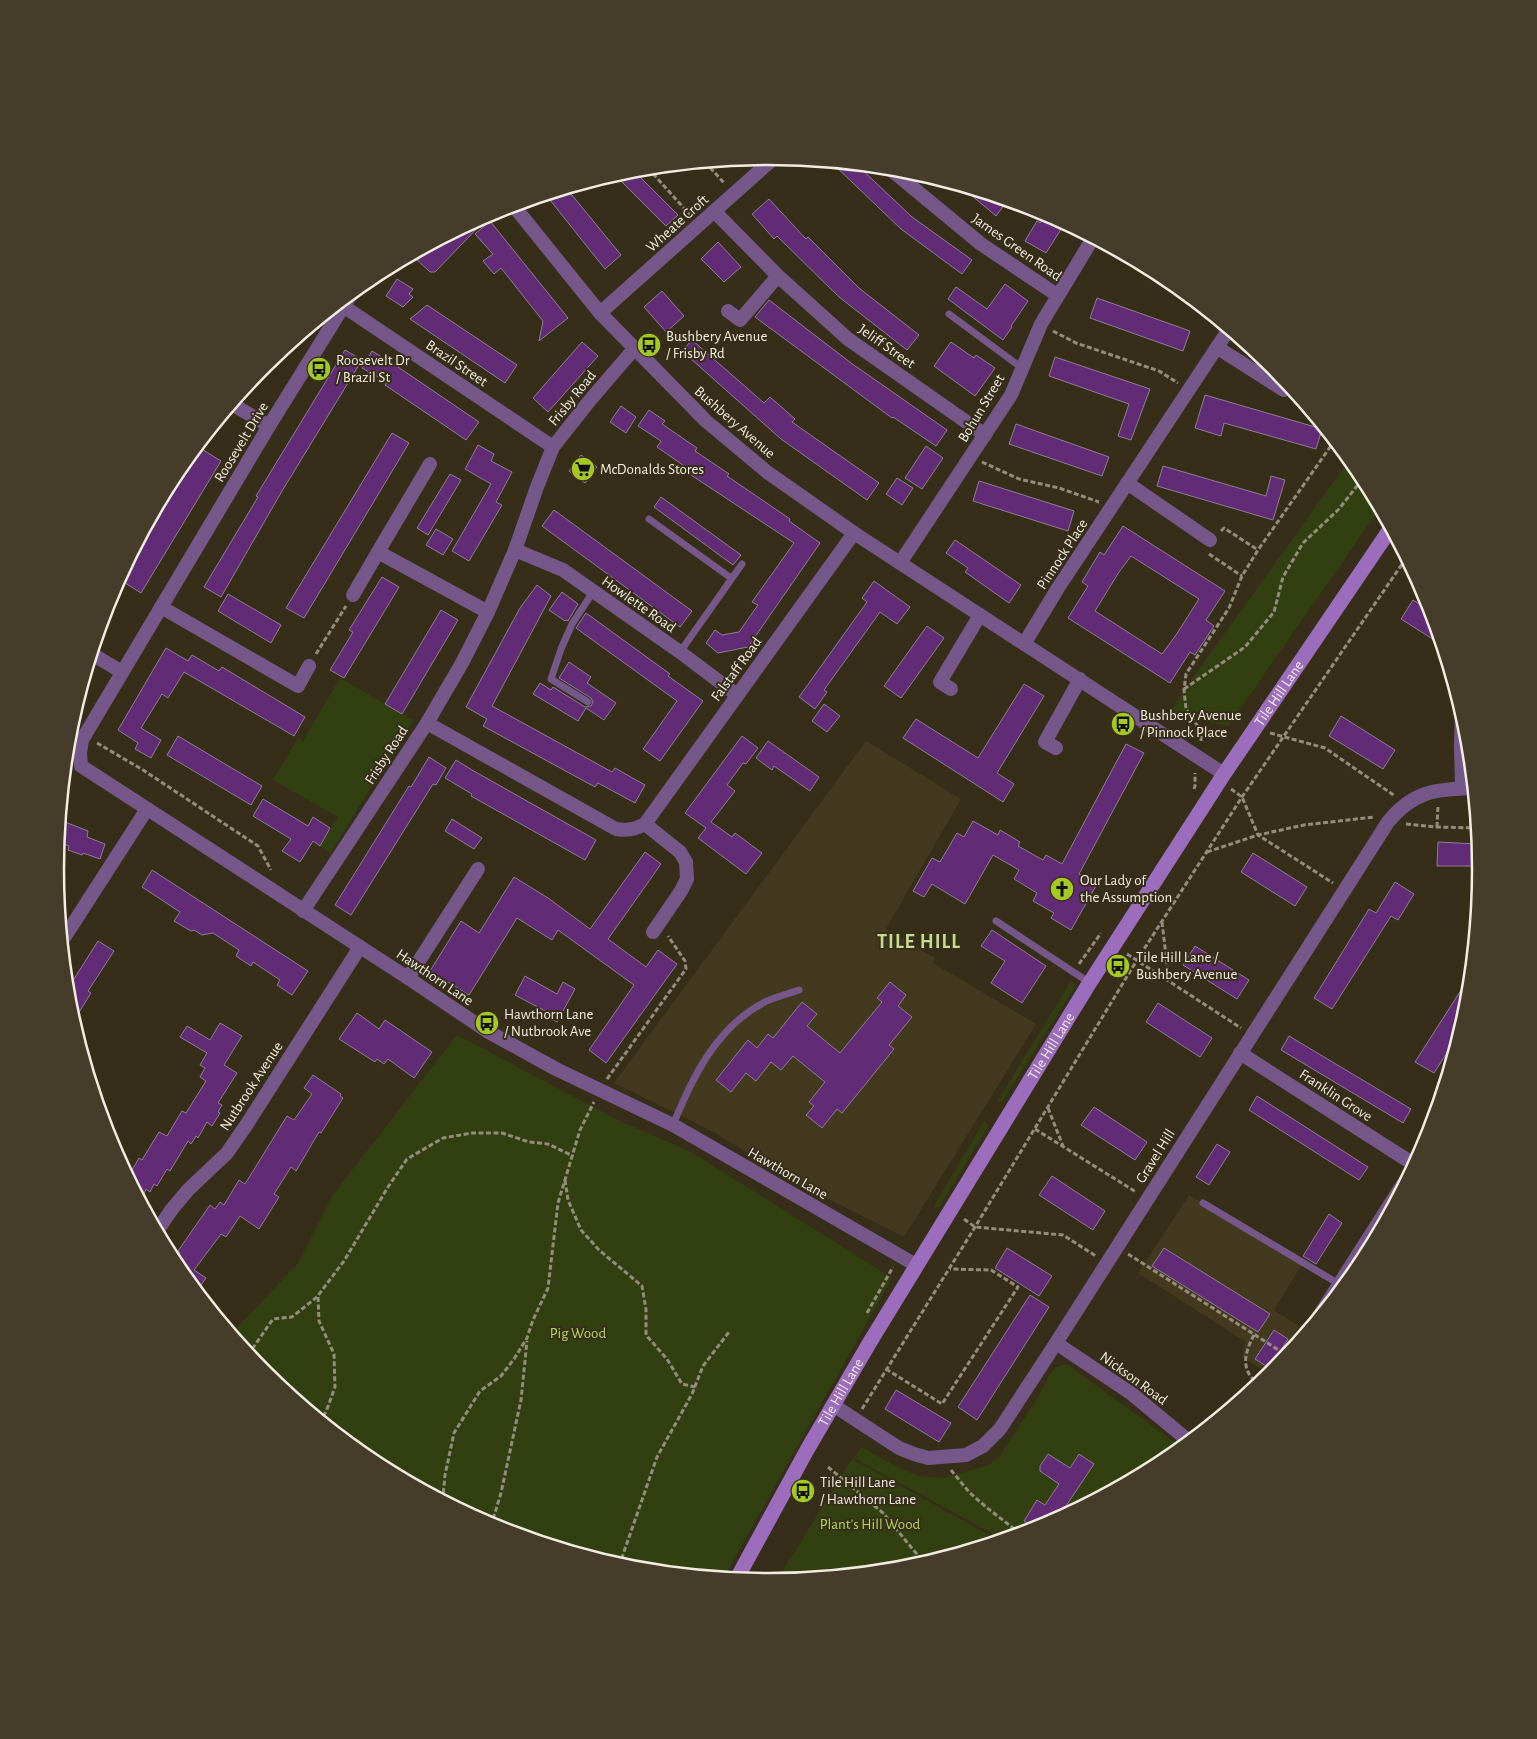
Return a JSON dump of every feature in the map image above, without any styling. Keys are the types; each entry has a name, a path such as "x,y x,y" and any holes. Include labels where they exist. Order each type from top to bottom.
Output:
{"main road":[{"name":"Tile Hill Lane","path":"740,1573 833,1406 916,1265 1090,983 1210,795 1388,533"}],"street":[{"name":"Wheate Croft","path":"600,312 766,165"},
{"name":"James Green Road","path":"900,177 981,244 1057,295"},
{"name":"Bushbery Avenue","path":"518,211 600,312 634,349 706,421 735,446 808,502 854,533 1224,774"},
{"name":"Jeliff Street","path":"714,211 778,276 848,339 985,435"},
{"name":"Bohun Street","path":"900,563 1011,395 1041,324 1090,242"},
{"path":"728,311 740,320 778,276"},
{"name":"Brazil Street","path":"344,307 553,447"},
{"name":"Roosevelt Drive","path":"81,766 82,740 269,426 342,308"},
{"name":"Pinnock Place","path":"1024,644 1110,509 1226,334"},
{"path":"1218,348 1276,381"},
{"name":"Frisby Road","path":"303,910 427,723 462,663 488,612 515,550 553,447 634,349"},
{"path":"237,407 269,426"},
{"path":"353,595 430,464"},
{"path":"1127,483 1210,540"},
{"name":"Falstaff Road","path":"645,824 854,533"},
{"name":"Howlette Road","path":"515,550 563,570 680,652 737,695"},
{"path":"378,552 488,612"},
{"path":"161,607 298,686 309,666"},
{"path":"951,689 940,682 980,615"},
{"path":"97,657 122,672"},
{"path":"1056,748 1045,742 1080,679"},
{"path":"427,723 616,829 626,831 636,829 645,824 680,852 686,862 687,880 681,892 653,932"},
{"path":"1461,736 1460,745 1468,788"},
{"name":"Hawthorn Lane","path":"81,766 408,978 486,1031 598,1094 673,1125 916,1265"},
{"name":"Gravel Hill","path":"833,1406 899,1448 928,1458 966,1454 983,1446 1000,1429 1056,1343 1388,822 1406,803 1425,794 1439,790 1468,788"},
{"path":"67,933 147,809"},
{"path":"408,978 478,869"},
{"name":"Nutbrook Avenue","path":"160,1226 188,1190 227,1153 360,947"},
{"name":"Franklin Grove","path":"1240,1053 1410,1162"},
{"path":"1349,1268 1381,1218"},
{"name":"Nickson Road","path":"1056,1343 1132,1394 1185,1438"}],"lane":[{"path":"949,314 1022,368"},
{"path":"649,518 731,578"},
{"path":"680,652 742,564"},
{"path":"588,702 551,679 560,648 572,624 593,592"},
{"path":"996,921 1090,983"},
{"path":"673,1125 700,1066 738,1019 764,1002 799,990"},
{"path":"1203,1203 1338,1284"}],"path":[{"path":"710,167 733,194"},
{"path":"654,175 698,225"},
{"path":"1041,324 1076,343 1159,371 1189,389"},
{"path":"1202,759 1200,731 1186,708 1184,690 1186,674 1229,608 1242,576 1258,550 1331,445"},
{"path":"971,456 1019,479 1059,488 1096,500 1110,509"},
{"path":"1184,690 1245,647 1274,612 1283,577 1303,543 1339,509 1358,484"},
{"path":"1242,576 1206,553 1210,540 1224,528 1258,550"},
{"path":"855,1420 950,1269 1137,960 1206,852 1283,736 1403,563"},
{"path":"309,666 353,595"},
{"path":"1283,736 1325,748 1406,803"},
{"path":"82,740 96,742 143,770 258,846 278,888 274,892"},
{"path":"1210,795 1220,801 1229,788 1242,797 1258,835 1344,890"},
{"path":"1437,828 1439,790"},
{"path":"1206,852 1258,835"},
{"path":"493,1518 501,1493 521,1400 527,1338 548,1288 558,1203 580,1130 598,1094 686,969 685,961 669,940 662,919"},
{"path":"1162,921 1169,981"},
{"path":"1124,952 1252,1035"},
{"path":"1048,1108 1064,1147"},
{"path":"1035,1129 1147,1200"},
{"path":"252,1349 273,1319 292,1317 318,1297 344,1261 388,1187 408,1159 443,1138 472,1133 502,1133 529,1142 548,1144 573,1156"},
{"path":"565,1179 568,1200 581,1230 599,1250 642,1286 646,1309 646,1335 667,1359 682,1384 695,1387"},
{"path":"945,1219 955,1225 960,1217 975,1227 1064,1235 1107,1263"},
{"path":"1118,1247 1282,1352"},
{"path":"886,1369 942,1404 1018,1287 991,1270 950,1269"},
{"path":"318,1297 319,1321 334,1354 335,1387 323,1416"},
{"path":"622,1559 657,1457 695,1387 702,1366 729,1332"},
{"path":"1253,1381 1250,1378 1246,1368 1246,1357 1254,1334"},
{"path":"443,1495 445,1474 454,1434 480,1392 501,1376 527,1338"},
{"path":"942,1458 986,1508 1016,1529"},
{"path":"828,1468 882,1513 920,1558"}],"shaded area":[{"path":"866,741 961,799 886,929 935,958 933,963 1036,1024 904,1237 795,1182 712,1131 614,1083"},
{"path":"1189,1195 1303,1263 1274,1310 1299,1326 1280,1353 1264,1371 1242,1357 1246,1342 1138,1273"}],"green space":[{"path":"1237,344 1254,359 1248,355"},
{"path":"1345,465 1376,513 1228,726 1169,714 1184,690"},
{"path":"340,678 413,720 330,853 320,846 338,817 273,780 298,738 303,741"},
{"path":"1072,980 1075,987 1002,1102 998,1100"},
{"name":"Pig Wood","path":"457,1035 618,1120 691,1152 892,1278 726,1573 677,1568 631,1561 542,1537 499,1521 457,1502 416,1480 339,1429 270,1368 235,1330 298,1263 332,1196"},
{"path":"984,1121 989,1125 938,1209 934,1206"},
{"path":"1066,1364 1177,1444 1121,1480 1080,1502 1038,1521 997,1536 854,1458 861,1447 903,1470 920,1476 943,1478 989,1465 999,1457 1056,1367"},
{"name":"Plant's Hill Wood","path":"852,1459 994,1537 906,1561 815,1573 781,1574"}],"building":[{"path":"838,169 864,172 912,217 972,260 962,274 901,229"},
{"path":"640,177 678,215 666,226 621,181"},
{"path":"571,194 621,255 605,269 550,200"},
{"path":"971,195 1004,205 996,216"},
{"path":"769,199 806,239 808,237 859,288 919,335 907,350 839,297 777,236 774,239 752,214"},
{"path":"1042,220 1061,229 1046,253 1025,241 1037,221 1040,223"},
{"path":"491,222 568,318 539,341 543,321 501,268 494,274 483,261 493,254 475,234"},
{"path":"478,228 435,272 430,272 416,259"},
{"path":"718,242 741,267 724,282 701,259"},
{"path":"397,279 413,289 409,294 413,297 403,307 386,296"},
{"path":"1005,284 1028,301 1003,340 948,299 956,287 987,309"},
{"path":"662,291 684,316 666,332 644,307"},
{"path":"1097,298 1190,331 1183,351 1090,318"},
{"path":"769,300 851,363 947,430 936,446 892,418 755,317"},
{"path":"427,305 517,365 505,383 410,319"},
{"path":"692,340 764,403 770,397 795,419 792,422 879,483 867,500 781,439 682,351"},
{"path":"582,342 598,356 548,412 533,398"},
{"path":"951,342 974,358 976,355 995,368 975,396 934,366"},
{"path":"345,350 362,360 282,491 221,597 204,587 258,497 256,496"},
{"path":"372,351 479,422 466,440 385,385 387,382 362,368"},
{"path":"1055,357 1150,389 1131,440 1118,436 1129,404 1049,376"},
{"path":"1205,395 1317,428 1321,432 1316,449 1224,423 1221,436 1195,428"},
{"path":"621,406 636,417 626,433 610,422"},
{"path":"649,410 665,421 662,424 697,448 695,451 729,474 727,476 790,519 789,521 820,543 748,647 718,653 706,643 715,630 722,635 739,632 758,605 752,602 794,543 688,473 690,470 657,447 661,441 638,426"},
{"path":"1016,424 1109,457 1102,476 1009,444"},
{"path":"392,433 409,443 304,618 286,608"},
{"path":"478,445 494,454 491,461 512,472 496,502 502,505 469,561 452,551 491,484 465,469"},
{"path":"926,446 943,458 922,489 905,478"},
{"path":"202,450 221,461 141,593 125,583 158,517"},
{"name":"McDonalds Stores","path":"581,455 597,467 585,483 569,471"},
{"path":"1163,466 1266,496 1271,476 1285,480 1273,520 1157,486"},
{"path":"450,474 461,480 428,535 417,528"},
{"path":"897,478 913,488 902,505 886,494"},
{"path":"979,481 1074,511 1068,531 973,501"},
{"path":"661,497 741,555 733,565 654,507"},
{"path":"554,510 692,611 680,627 542,526"},
{"path":"1123,526 1225,591 1206,620 1214,626 1195,655 1190,652 1170,683 1068,618 1088,586 1082,582 1100,552 1104,555","holes":["1131,556 1199,599 1162,654 1095,611"]},
{"path":"436,529 453,539 443,555 426,545"},
{"path":"955,540 1021,585 1009,603 965,572 968,568 946,553"},
{"path":"382,577 399,587 344,678 330,670 353,632 349,630"},
{"path":"874,581 910,607 897,624 880,612 824,690 827,692 815,709 799,697 867,602 862,598"},
{"path":"537,585 551,596 492,706 612,772 615,768 645,785 635,803 598,783 595,787 483,726 487,719 466,707 520,608"},
{"path":"562,592 578,604 568,621 565,621 549,610"},
{"path":"228,594 281,625 271,643 218,611"},
{"path":"1413,600 1422,606 1435,641 1401,619"},
{"path":"441,610 458,620 402,714 385,704"},
{"path":"586,613 670,674 668,676 703,701 660,761 643,749 677,701 576,628"},
{"path":"927,626 944,638 901,698 884,686"},
{"path":"166,648 188,661 192,655 219,671 222,667 305,717 294,736 184,672 168,698 162,694 141,728 161,740 151,758 135,749 138,743 118,730"},
{"path":"569,662 591,677 587,683 616,703 604,720 586,708 578,721 533,694 540,683 551,690 553,687 585,707 591,706 593,702 591,698 559,678"},
{"path":"1024,684 1044,696 997,773 1014,784 1003,802 903,738 916,719 978,758"},
{"path":"824,704 840,716 827,732 812,721"},
{"path":"1341,716 1395,750 1383,769 1329,736"},
{"path":"178,736 262,786 251,805 167,755"},
{"path":"742,736 758,748 746,764 743,763 727,785 735,791 711,822 732,837 735,833 762,853 746,874 698,838 706,828 685,813"},
{"path":"768,741 819,777 810,791 774,766 772,770 756,758"},
{"path":"1126,744 1144,753 1079,874 1097,884 1071,930 1051,918 1054,913 1033,901 1037,893 1014,879 1019,870 993,855 965,904 932,884 924,897 913,891 932,858 940,862 957,833 964,837 973,821 998,835 1000,830 1020,842 1018,846 1043,860 1046,855 1062,864"},
{"path":"429,757 446,768 436,785 433,784 351,915 335,905"},
{"path":"456,760 596,840 585,860 471,796 472,794 445,778"},
{"path":"263,799 308,826 313,817 330,828 320,846 313,841 300,862 282,851 291,839 253,816"},
{"path":"452,819 482,838 474,849 445,831"},
{"path":"65,822 88,831 87,837 105,844 100,859 68,850 69,846 65,844"},
{"path":"1438,842 1472,844 1473,866 1437,866"},
{"path":"645,852 661,864 608,939 646,967 658,950 677,964 606,1063 589,1050 634,985 558,930 552,940 517,918 469,995 430,971 461,921 479,933 514,877 548,898 590,929"},
{"path":"1253,853 1307,887 1295,906 1241,872"},
{"path":"152,870 308,971 292,995 277,985 280,980 253,962 251,966 236,956 239,950 213,933 202,935 174,921 180,912 142,887"},
{"path":"1395,882 1414,894 1398,920 1391,916 1332,1009 1314,998 1369,909 1376,913"},
{"path":"992,930 1046,966 1022,1003 991,983 1005,961 981,946"},
{"path":"98,941 114,951 88,991 91,993 79,1013 73,981"},
{"path":"1195,946 1249,980 1237,999 1183,965"},
{"path":"525,976 557,994 563,982 575,989 557,1022 545,1015 547,1012 515,995"},
{"path":"890,982 906,995 898,1006 912,1017 889,1045 894,1049 842,1113 837,1109 822,1128 806,1115 814,1106 809,1102 825,1082 793,1056 781,1070 771,1062 756,1081 746,1073 731,1092 716,1080 748,1040 757,1048 768,1034 773,1038 802,1002 817,1014 807,1026 840,1053 882,1002 877,998"},
{"path":"1463,987 1450,1048 1434,1073 1415,1062"},
{"path":"1158,1003 1212,1038 1200,1057 1146,1022"},
{"path":"357,1013 379,1029 385,1020 432,1052 414,1078 388,1059 384,1064 377,1059 375,1062 339,1039"},
{"path":"220,1023 242,1036 224,1065 237,1073 218,1103 222,1105 218,1112 220,1113 212,1126 207,1122 198,1138 196,1136 191,1144 188,1141 170,1171 167,1169 157,1186 154,1184 150,1192 146,1189 143,1194 131,1171 139,1158 142,1160 159,1132 167,1136 182,1111 186,1113 206,1081 200,1077 205,1068 200,1065 207,1053 180,1037 187,1026 210,1040"},
{"path":"1289,1036 1411,1109 1403,1123 1281,1050"},
{"path":"313,1075 341,1094 340,1096 343,1098 321,1133 319,1132 296,1171 291,1167 274,1194 279,1197 259,1229 240,1216 226,1237 221,1234 194,1270 206,1278 200,1286 178,1251 210,1205 215,1209 220,1202 224,1205 239,1180 245,1184 287,1116 294,1120 312,1094 304,1088"},
{"path":"1257,1096 1368,1167 1359,1180 1249,1110"},
{"path":"1094,1107 1147,1142 1135,1160 1081,1125"},
{"path":"1217,1144 1230,1152 1209,1185 1196,1177"},
{"path":"1052,1176 1105,1211 1093,1230 1039,1195"},
{"path":"1329,1214 1342,1223 1316,1264 1303,1256"},
{"path":"1007,1248 1052,1276 1039,1296 995,1268"},
{"path":"1164,1248 1270,1314 1258,1332 1152,1266"},
{"path":"1030,1295 1049,1307 977,1420 958,1407"},
{"path":"1274,1330 1288,1339 1268,1367 1255,1359"},
{"path":"896,1390 951,1423 939,1442 885,1409"},
{"path":"1048,1454 1070,1468 1079,1454 1094,1464 1064,1509 1029,1524 1024,1521 1037,1500 1045,1505 1059,1484 1040,1471 1040,1466"}],"place":[{"name":"Bushbery Avenue / Frisby Rd","path":"649,345"},
{"name":"Roosevelt Dr / Brazil St","path":"319,369"},
{"name":"McDonalds Stores","path":"583,469"},
{"name":"Bushbery Avenue / Pinnock Place","path":"1123,724"},
{"name":"Our Lady of the Assumption","path":"1062,889"},
{"name":"Tile Hill Lane / Bushbery Avenue","path":"1118,966"},
{"name":"Hawthorn Lane / Nutbrook Ave","path":"487,1023"},
{"name":"Tile Hill Lane / Hawthorn Lane","path":"803,1491"}],"district":[{"name":"TILE HILL","path":"919,941"}]}
